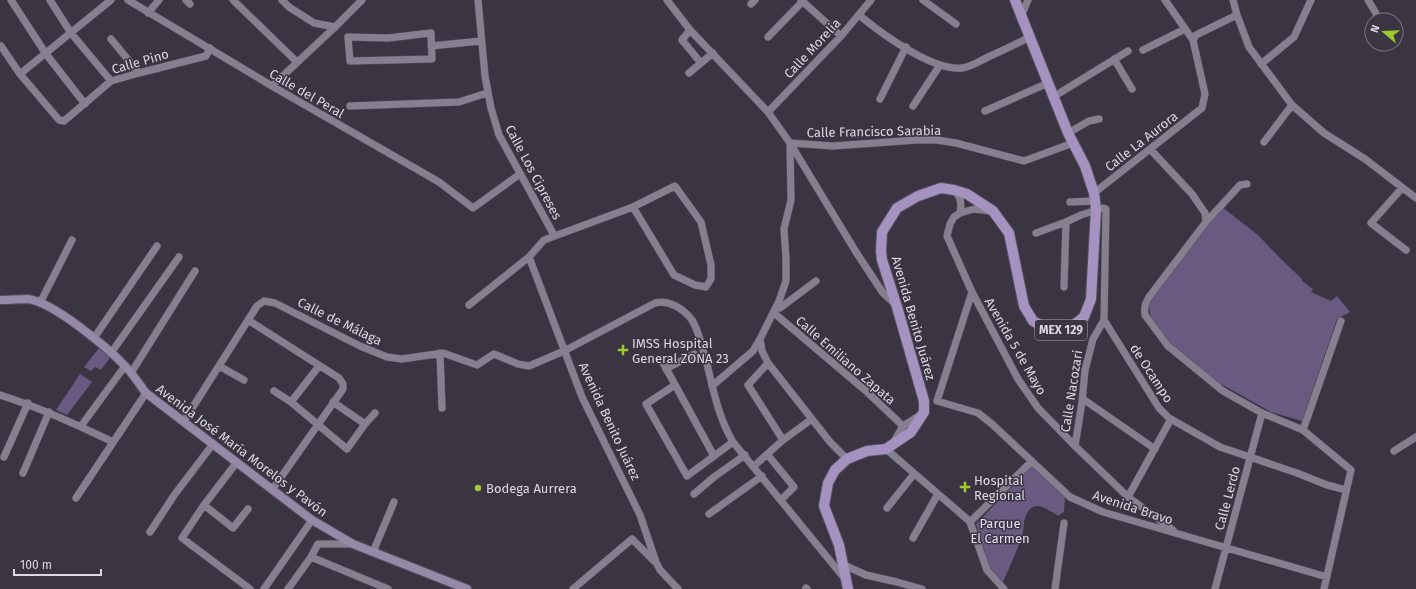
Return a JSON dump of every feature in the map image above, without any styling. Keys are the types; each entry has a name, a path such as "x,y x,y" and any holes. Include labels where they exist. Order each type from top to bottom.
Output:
{"main road":[{"name":"Avenida Benito Juárez","path":"924,412 924,401 898,306 882,260 882,232 898,208 918,196 941,188 967,194 993,211 1009,233 1024,306 1033,321 1047,329 1060,330 1071,327 1084,317 1091,299 1095,201 1085,166 1072,143 1015,0"},
{"name":"Avenida José María Morelos y Pavón","path":"0,300 28,299 56,310 94,338 111,353 125,366 146,393 312,520 353,544 467,589"},
{"path":"848,586 839,545 824,506 828,483 835,470 847,458 867,451 889,447 911,432 924,412"}],"street":[{"path":"11,0 46,54 85,104"},
{"path":"50,0 71,33 111,81"},
{"path":"1,46 20,74 111,0"},
{"name":"Calle del Peral","path":"128,0 272,86 439,182 473,208 520,174"},
{"path":"148,13 159,0"},
{"path":"233,0 296,62"},
{"path":"282,0 289,7 314,23 335,28"},
{"path":"272,86 296,62 335,28 362,0"},
{"name":"Calle Los Cipreses","path":"478,0 481,41 488,93 499,135 554,235"},
{"path":"667,0 690,30 768,112 790,143 859,258 883,293 898,306"},
{"name":"Calle Morelia","path":"768,112 841,36 871,0"},
{"path":"923,0 956,24"},
{"path":"1021,16 1028,0"},
{"path":"1165,0 1193,40 1196,35 1236,15"},
{"path":"1233,0 1236,15 1249,47 1292,105 1324,133 1365,159 1416,198"},
{"path":"1261,64 1294,37 1311,0"},
{"path":"1368,0 1375,12"},
{"path":"768,37 802,1 841,36"},
{"path":"859,15 877,30 919,56 940,65 950,67 963,68 1030,37"},
{"path":"1143,50 1185,29"},
{"path":"690,30 682,40 701,63"},
{"path":"431,33 431,46 432,59 350,61 348,37 388,38 431,33"},
{"path":"111,39 139,73"},
{"name":"Calle La Aurora","path":"1036,233 1081,215 1150,149 1202,108 1205,94 1193,40"},
{"path":"431,46 481,41"},
{"path":"880,99 906,47"},
{"name":"Calle Pino","path":"20,74 59,120 62,121 85,104 111,81 206,56 210,48"},
{"path":"1053,96 1128,51"},
{"path":"689,73 713,53"},
{"path":"1114,59 1132,89"},
{"path":"913,106 940,65"},
{"path":"985,111 1048,83"},
{"path":"350,106 459,102 488,93"},
{"path":"1264,142 1292,105"},
{"path":"1068,133 1089,121 1099,119"},
{"name":"Calle Francisco Sarabia","path":"790,143 834,146 937,140 956,143 1024,161 1072,143"},
{"path":"712,386 752,350 760,339 775,311 786,281 784,229 791,200 790,143"},
{"path":"1150,149 1192,194 1205,213 1206,222"},
{"path":"1247,184 1240,185 1206,222 1149,297 1144,309 1145,315 1168,346 1223,391 1262,413 1303,430 1351,470 1324,589"},
{"path":"468,305 529,257 544,240 554,235 633,207 675,186 701,222 711,265 711,279 706,287 695,285 674,275 633,207"},
{"path":"1402,188 1371,223 1406,250"},
{"path":"954,190 962,200 960,213 974,209 993,211"},
{"path":"1070,202 1095,201 1106,209 1104,320"},
{"name":"Avenida 5 de Mayo","path":"960,213 954,217 950,224 947,236 972,292 1018,379 1038,408 1075,446 1128,497 1178,534"},
{"path":"1064,287 1066,222"},
{"path":"40,303 72,240"},
{"path":"94,338 157,246"},
{"path":"111,353 179,257"},
{"name":"Avenida Benito Juárez","path":"529,257 582,397 640,515 656,562 660,570 678,589"},
{"path":"131,373 195,271"},
{"name":"Calle Emiliano Zapata","path":"816,281 775,311 866,391 903,426"},
{"name":"Avenida Bravo","path":"972,292 937,401 978,413 1031,459 1070,497 1103,512 1327,577"},
{"name":"Calle de Málaga","path":"248,320 257,306 264,301 275,303 360,346 387,357 402,359 440,353 447,354 476,365 494,354 518,364 529,366 564,351"},
{"path":"564,351 655,303 670,303 686,312 693,321 702,345 712,386 725,427 733,442 762,476 848,586"},
{"path":"184,421 248,320 338,378 343,384 343,389 272,490"},
{"name":"Calle Nacozari","path":"1075,446 1085,370 1093,339 1104,320"},
{"name":"de Ocampo","path":"1104,320 1159,408 1170,419 1220,448 1327,485 1346,490"},
{"path":"1303,430 1341,321"},
{"path":"760,339 762,351 768,362 830,442 847,458"},
{"path":"440,353 442,408"},
{"path":"666,369 694,354"},
{"path":"661,359 714,456"},
{"path":"768,362 748,386 783,440"},
{"path":"80,426 125,366"},
{"path":"219,366 244,380"},
{"path":"291,402 319,366"},
{"path":"675,385 646,404 687,476 733,442"},
{"path":"274,391 291,402 347,449 374,413"},
{"path":"76,498 146,393"},
{"path":"0,395 28,403 113,442"},
{"path":"1082,401 1153,450"},
{"path":"334,402 365,424"},
{"path":"4,457 28,403"},
{"path":"24,473 49,412"},
{"path":"924,412 903,426 889,447 914,474 969,521 987,570 1003,588"},
{"name":"Calle Lerdo","path":"1215,589 1262,413"},
{"path":"754,466 783,440 812,419"},
{"path":"1128,497 1170,419"},
{"path":"1394,451 1416,437"},
{"path":"150,532 175,494 213,444"},
{"path":"767,454 794,487 781,500"},
{"path":"694,494 714,477 745,455"},
{"path":"969,521 1031,459"},
{"path":"237,462 204,505 182,538 250,589"},
{"path":"887,508 914,474"},
{"path":"709,514 762,476"},
{"path":"913,538 938,494"},
{"path":"373,552 394,502"},
{"path":"204,505 233,528 248,509"},
{"path":"264,589 312,520"},
{"path":"1056,589 1064,522"},
{"path":"574,589 632,539 656,562"},
{"path":"288,589 311,557 318,544 353,544"},
{"path":"311,557 388,589"},
{"path":"844,566 866,575 922,589"}],"green space":[{"path":"1222,207 1258,235 1302,279 1302,281 1313,289 1311,292 1331,301 1337,296 1350,312 1337,319 1302,421 1271,412 1214,380 1176,349 1161,334 1151,319 1149,307 1151,300"},
{"path":"99,348 111,356 101,370 95,367 91,371 84,367"},
{"path":"80,374 92,382 67,415 56,410"},
{"name":"Parque El Carmen","path":"1034,464 1065,495 1064,512 1058,516 1046,508 1039,506 1030,509 1025,518 1019,545 1002,584 990,569 976,524"}],"place":[{"name":"IMSS Hospital General ZONA 23","path":"623,350"},
{"name":"Hospital Regional","path":"965,487"},
{"name":"Bodega Aurrera","path":"478,488"}]}
